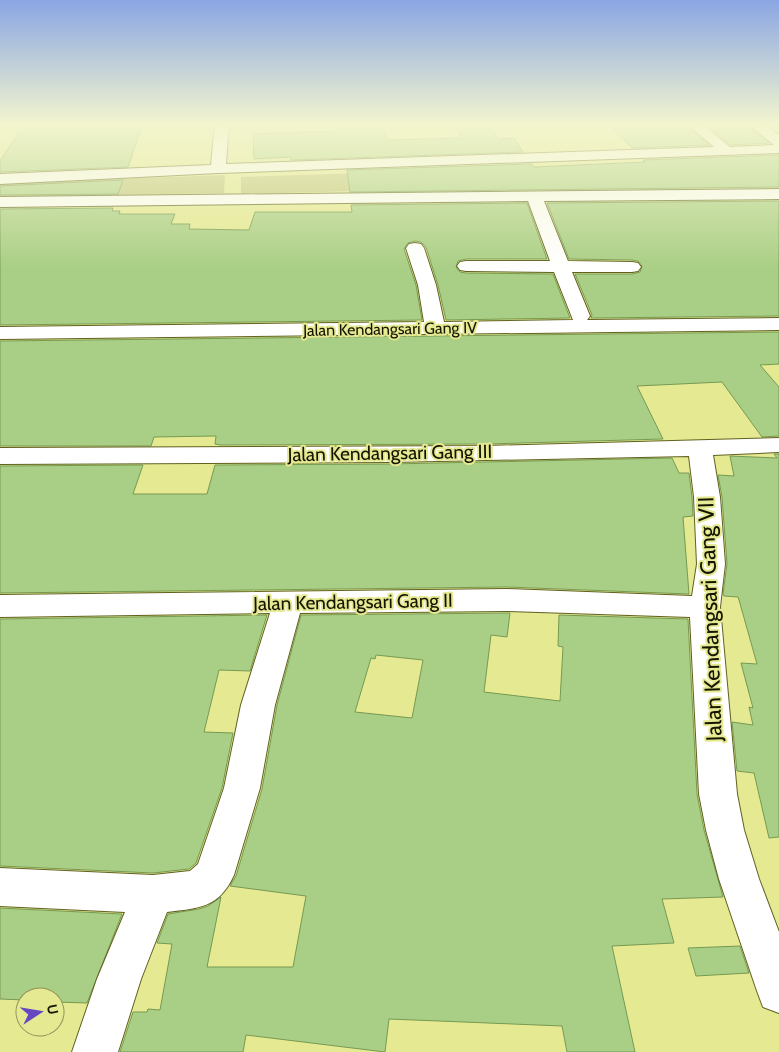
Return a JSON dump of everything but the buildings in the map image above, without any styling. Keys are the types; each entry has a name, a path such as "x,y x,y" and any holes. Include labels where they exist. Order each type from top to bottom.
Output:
{"street":[{"path":"0,179 167,172"},
{"path":"0,202 779,194"},
{"path":"534,197 580,316"},
{"path":"415,248 427,285 435,329"},
{"path":"466,266 632,267"},
{"path":"468,317 648,313"},
{"name":"Jalan Kendangsari Gang IV","path":"0,333 779,324"},
{"name":"Jalan Kendangsari Gang III","path":"0,456 447,453 779,445"},
{"name":"Jalan Kendangsari Gang VII","path":"700,448 707,497 711,564 706,607 718,794 725,830 739,879 779,991"},
{"name":"Jalan Kendangsari Gang II","path":"0,606 507,600 706,607"},
{"path":"0,887 153,894 199,889 214,875 242,788 258,706 288,603"},
{"path":"95,1052 119,980 153,894"}],"green space":[{"path":"391,172 396,190 241,194 241,177"},
{"path":"225,175 224,193 0,197 0,183"}]}
